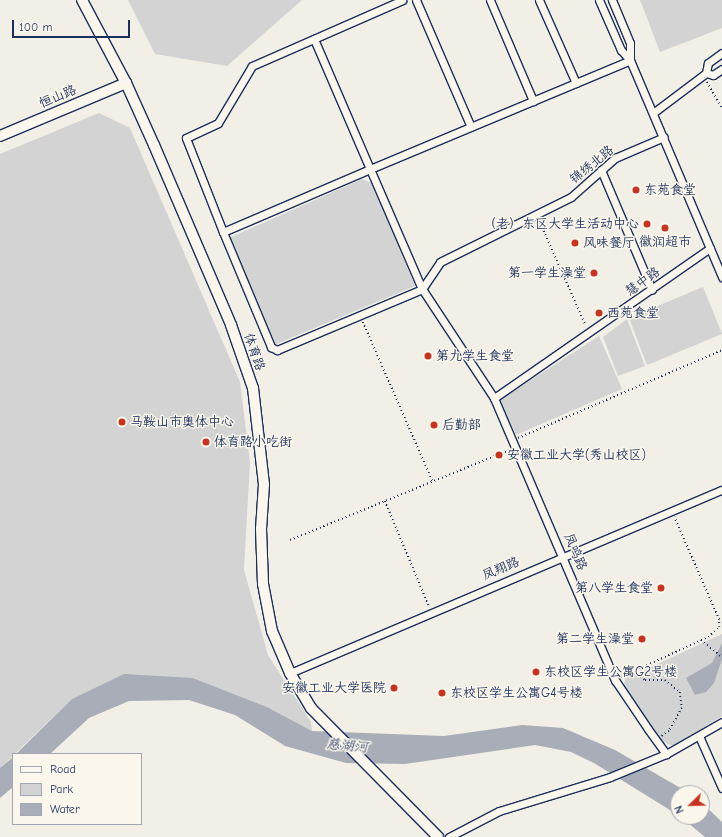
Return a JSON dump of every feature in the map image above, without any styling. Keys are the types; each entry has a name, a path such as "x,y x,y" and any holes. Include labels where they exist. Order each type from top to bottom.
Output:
{"street":[{"name":"体育路","path":"82,0 126,83 231,325 253,388 264,484 261,529 263,584 272,630 290,673 311,708 378,779 438,837"},
{"path":"402,0 252,66 219,122 186,138 223,232 273,350 422,289"},
{"path":"416,0 471,127"},
{"path":"490,0 533,101"},
{"path":"539,0 576,83"},
{"path":"599,0 621,50 630,60 664,137 722,277"},
{"path":"612,0 630,43 630,60"},
{"name":"凤鸣路","path":"314,39 422,289 494,398 616,680 666,754"},
{"path":"653,113 704,74 708,63 722,53"},
{"path":"223,232 630,60"},
{"path":"704,74 713,75 722,69"},
{"name":"恒山路","path":"0,136 126,83"},
{"name":"锦绣北路","path":"422,289 440,262 571,197 615,158 664,137"},
{"path":"601,170 652,290"},
{"name":"慧中路","path":"590,335 710,248"},
{"path":"494,398 590,335"},
{"name":"凤翔路","path":"290,673 671,510 722,490"},
{"path":"450,837 499,810 610,778 652,762 700,736 722,722"},
{"path":"700,736 722,788"}],"path":[{"path":"704,74 722,108"},
{"path":"536,214 590,335"},
{"path":"360,315 433,482"},
{"path":"290,540 433,482 722,350"},
{"path":"385,501 431,612"},
{"path":"616,680 714,634 719,620 671,510"},
{"path":"701,640 722,657"},
{"path":"635,671 645,680 665,680 680,692 682,708 658,743"}],"green space":[{"path":"128,0 302,0 227,66 155,54"},
{"path":"640,0 722,0 722,28 660,52"},
{"name":"马鞍山市奥体中心","path":"99,113 130,128 240,382 250,462 244,570 268,655 311,722 312,731 267,707 193,678 72,699 16,753 12,753 12,756 0,768 0,154"},
{"path":"362,179 372,183 415,286 274,345 229,238"},
{"path":"703,287 722,334 647,365 629,318"},
{"path":"627,319 645,366 618,376 603,337"},
{"path":"599,336 622,389 516,435 500,400"},
{"path":"722,634 722,716 673,746 663,742 624,686 625,679"}],"water":[{"path":"722,643 722,659 714,683 706,692 695,695 686,678 712,663"},
{"name":"慈湖河","path":"124,674 193,678 267,707 312,731 444,736 522,725 563,728 615,750 675,785 670,785 670,810 594,763 571,752 535,745 405,764 346,763 285,746 235,715 189,700 129,701 89,718 51,753 17,753 72,699"},
{"path":"12,758 12,788 0,798 0,768"},
{"path":"710,811 722,822 722,837 705,837 691,825 710,825"}],"place":[{"name":"东苑食堂","path":"636,190"},
{"name":"（老）东区大学生活动中心","path":"647,224"},
{"name":"徽润超市","path":"665,228"},
{"name":"风味餐厅","path":"575,243"},
{"name":"第一学生澡堂","path":"594,273"},
{"name":"西苑食堂","path":"599,313"},
{"name":"第九学生食堂","path":"428,356"},
{"name":"马鞍山市奥体中心","path":"122,422"},
{"name":"后勤部","path":"434,425"},
{"name":"体育路小吃街","path":"206,442"},
{"name":"安徽工业大学(秀山校区)","path":"499,455"},
{"name":"第八学生食堂","path":"661,588"},
{"name":"第二学生澡堂","path":"642,639"},
{"name":"东校区学生公寓G2号楼","path":"536,672"},
{"name":"安徽工业大学医院","path":"394,688"},
{"name":"东校区学生公寓G4号楼","path":"442,693"}]}
